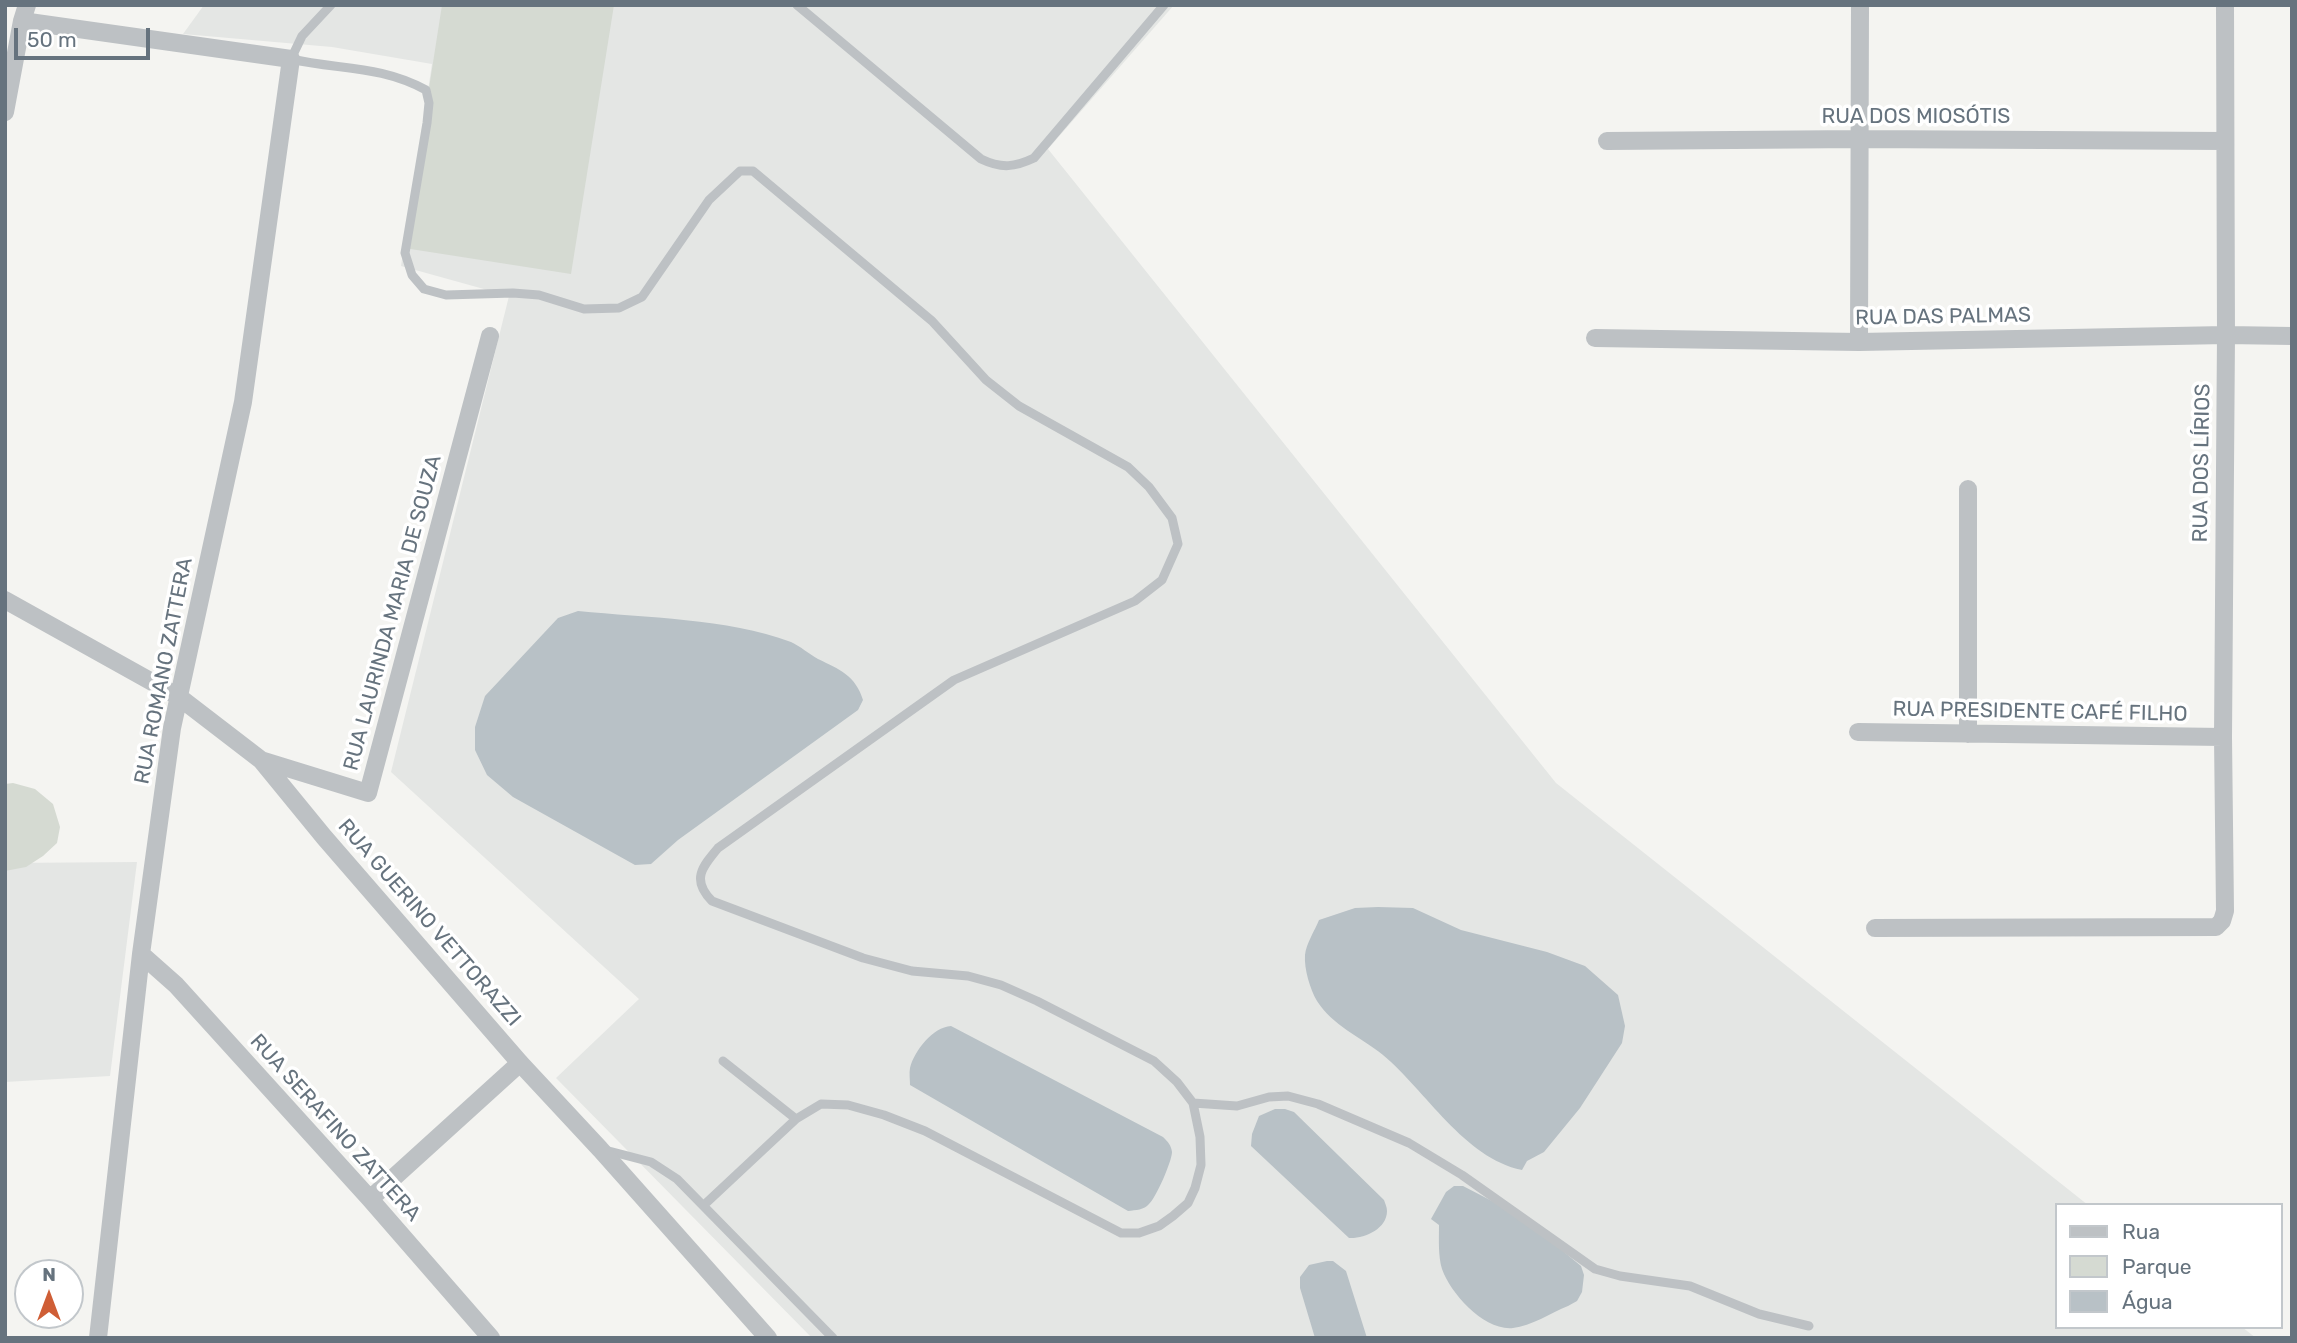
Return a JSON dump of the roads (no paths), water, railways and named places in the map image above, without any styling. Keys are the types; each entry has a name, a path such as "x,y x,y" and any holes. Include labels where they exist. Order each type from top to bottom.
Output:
{"street":[{"path":"1859,342 1860,5"},
{"name":"RUA DOS LÍRIOS","path":"1875,928 2216,927 2222,921 2225,911 2222,737 2226,335 2225,5"},
{"path":"5,112 24,13 290,59"},
{"name":"RUA ROMANO ZATTERA","path":"98,1338 141,954 172,728 243,402 290,59"},
{"name":"RUA DOS MIOSÓTIS","path":"1607,141 2225,141"},
{"name":"RUA LAURINDA MARIA DE SOUZA","path":"261,760 369,793 490,336"},
{"name":"RUA DAS PALMAS","path":"1595,338 1859,342 2292,336"},
{"path":"1968,489 1968,734"},
{"name":"RUA GUERINO VETTORAZZI","path":"5,600 179,697 261,760 324,837 520,1063 768,1338"},
{"name":"RUA PRESIDENTE CAFÉ FILHO","path":"1858,732 2222,737"},
{"name":"RUA SERAFINO ZATTERA","path":"141,954 176,985 370,1199 491,1338"},
{"path":"370,1199 520,1063"}],"lane":[{"path":"331,5 302,36 290,59 386,73 426,90 429,103 427,123 405,253 412,275 424,289 446,295 539,295 584,309 619,308 642,297 716,193 740,171 753,172 932,321 986,380 1019,407 1128,467 1149,487 1172,518 1178,544 1162,580 1135,601 954,680 718,848 703,867 700,883 704,893 712,901 863,958 912,971 968,976 1001,985 1154,1061 1177,1082 1193,1103 1201,1165 1188,1203 1159,1226 1139,1233 1121,1233 925,1131 848,1105 821,1104 796,1119 704,1205"},
{"path":"797,5 981,159 991,164 1017,166 1034,158 1164,5"},
{"path":"723,1061 796,1119"},
{"path":"1193,1103 1237,1106 1269,1097 1288,1096 1318,1104 1409,1143 1462,1175 1595,1269 1620,1276 1690,1286 1759,1314 1809,1326"},
{"path":"600,1149 650,1162 677,1179 833,1338"}],"water":[{"path":"578,611 713,623 766,634 791,642 840,670 856,685 863,700 858,710 678,840 651,864 635,865 513,797 487,775 475,750 475,727 485,696 558,618"},
{"path":"1355,908 1413,908 1461,930 1547,952 1585,966 1618,995 1625,1026 1622,1043 1580,1108 1544,1152 1527,1161 1522,1170 1501,1163 1464,1138 1383,1055 1339,1024 1317,1001 1308,979 1305,955 1319,920"},
{"path":"951,1026 1163,1137 1171,1147 1171,1157 1167,1171 1149,1204 1142,1209 1128,1211 910,1085 910,1068 920,1048 931,1035"},
{"path":"1275,1109 1294,1112 1384,1200 1386,1217 1379,1228 1368,1235 1349,1238 1251,1146 1252,1134 1259,1116"},
{"path":"1454,1186 1463,1186 1519,1215 1581,1266 1584,1275 1582,1292 1577,1301 1534,1322 1513,1328 1491,1324 1470,1309 1446,1279 1439,1253 1439,1225 1431,1219 1446,1192"},
{"path":"1333,1261 1346,1271 1367,1338 1315,1338 1300,1288 1300,1277 1309,1265"}]}
